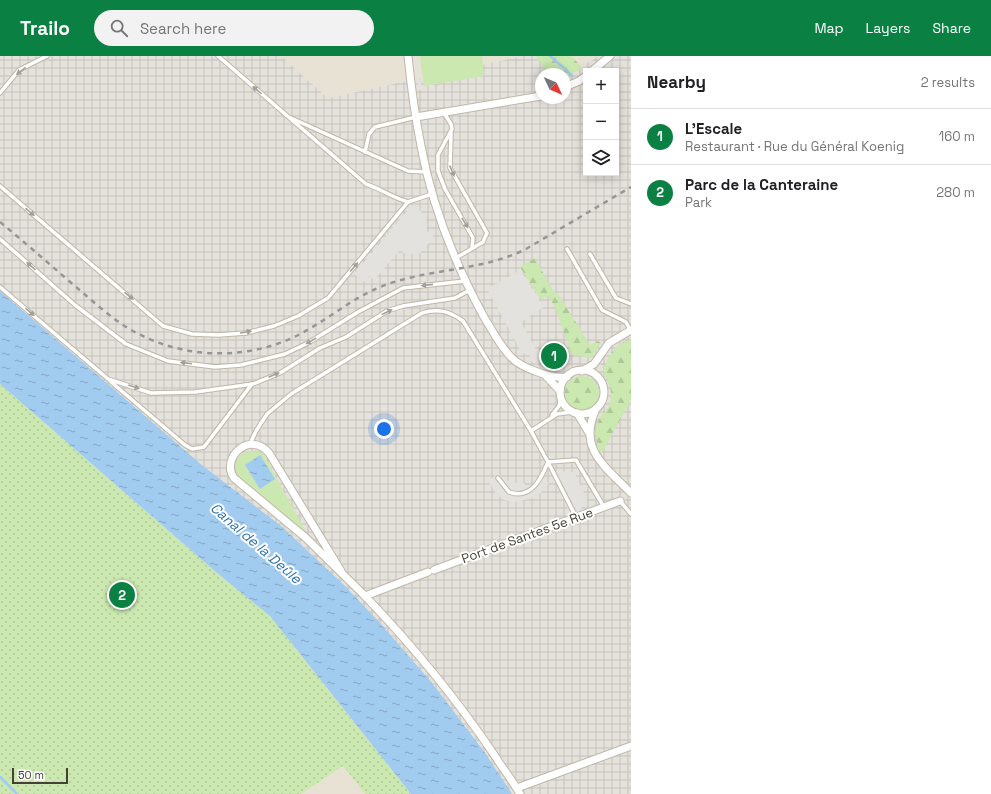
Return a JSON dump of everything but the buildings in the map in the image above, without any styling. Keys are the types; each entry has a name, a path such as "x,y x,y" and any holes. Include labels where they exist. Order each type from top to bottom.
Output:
{"street":[{"path":"408,56 416,118 427,172 433,194 465,281 497,338 511,358 519,364 543,374 558,378 567,377"},
{"path":"596,68 610,56"},
{"path":"571,84 583,78"},
{"path":"416,118 535,97"},
{"path":"599,379 597,365 609,343 631,331"},
{"path":"589,433 574,413 565,406 561,399 560,391 567,377 574,372 582,371 591,366 600,357"},
{"path":"582,371 593,374 599,379 603,386 604,394 592,419 589,433 591,446 597,458 631,493"},
{"path":"543,374 560,391"},
{"path":"574,413 587,414 596,409"},
{"path":"341,571 268,453 260,445 250,444 244,446 234,456 230,465 231,474 239,483 306,538 341,571 400,633 447,688 476,727 519,791 631,746"},
{"name":"Port de Santes 5e Rue","path":"364,596 620,501"}],"lane":[{"path":"0,93 19,70 47,56"},
{"path":"218,56 366,184 383,190 394,198 408,202"},
{"path":"444,113 451,124 450,168 487,233 485,240 456,258"},
{"path":"287,115 408,172 427,172"},
{"path":"365,152 369,134 375,127 416,118"},
{"path":"451,133 438,155 437,167 445,189 472,236 474,243 472,249"},
{"path":"0,186 163,326 192,334 218,335 246,333 274,326 298,316 328,298 408,202 433,194"},
{"path":"0,239 74,305 126,344 168,361 215,367 241,365 284,354 308,343 358,312 403,288 465,281"},
{"path":"567,248 602,310 626,322 631,331"},
{"path":"590,254 616,298 631,304"},
{"path":"0,286 185,445 192,449 204,447 253,384"},
{"path":"108,379 151,393 195,392 253,384 280,373 320,348 346,337 387,311 403,306 455,298 470,290"},
{"path":"250,444 267,414 291,394 422,313 434,310 453,313 463,321 531,431 577,517"},
{"path":"550,418 557,409 561,399"},
{"path":"531,431 560,413 574,413"},
{"path":"548,462 576,460 604,507"},
{"path":"498,478 509,492 522,494 536,486 548,462"},
{"path":"620,501 631,514"}],"shaded area":[{"path":"0,56 281,56 328,98 523,56 561,56 579,68 598,56 631,56 631,794 449,794 0,361"},
{"path":"281,56 523,56 328,98"},
{"path":"414,56 417,56 422,90 419,90"},
{"path":"561,56 598,56 579,68"},
{"path":"413,204 426,216 427,231 434,237 417,257 413,253 409,257 400,250 374,280 369,276 364,282 354,274"},
{"path":"520,270 544,307 521,322 540,357 537,364 529,360 530,355 522,353 487,289"},
{"path":"556,471 574,472 587,499 578,514"},
{"path":"499,473 505,483 509,480 514,483 524,483 527,487 533,484 538,477 549,483 541,493 533,498 514,502 504,500 496,493 488,481"},
{"path":"343,766 365,794 301,794"}],"green space":[{"path":"420,56 482,56 484,76 424,86"},
{"path":"536,56 571,56 583,68 571,74 571,68 544,68"},
{"path":"535,258 552,289 559,295 590,345 598,341 601,343 591,358 571,354 556,309 548,296 541,300 520,267"},
{"path":"631,340 631,400 602,453 599,450 598,445 596,432 597,425 598,420 607,409 611,397 610,386 603,370 607,360 616,347 625,341"},
{"path":"582,376 594,381 599,393 594,405 582,410 570,405 565,393 570,381"},
{"path":"0,384 217,573 270,616 411,794 365,794 343,766 301,794 0,794"},
{"path":"247,451 260,452 264,455 306,532 239,477 236,469 236,462 240,455"}],"water":[{"name":"Canal de la Deûle","path":"0,291 203,466 281,526 344,585 380,623 432,683 485,753 512,794 411,794 270,616 217,573 0,384"},
{"path":"260,455 275,479 260,489 245,465"}],"waterway":[{"path":"550,56 572,76"},
{"path":"0,777 17,794"}],"railway":[{"path":"0,222 109,315 123,325 161,344 181,349 202,352 244,352 265,348 298,335 310,329 356,299 380,287 416,276 490,262 526,249 631,187"}],"place":[{"name":"L'Escale","path":"554,356"},
{"name":"Parc de la Canteraine","path":"122,595"}]}
